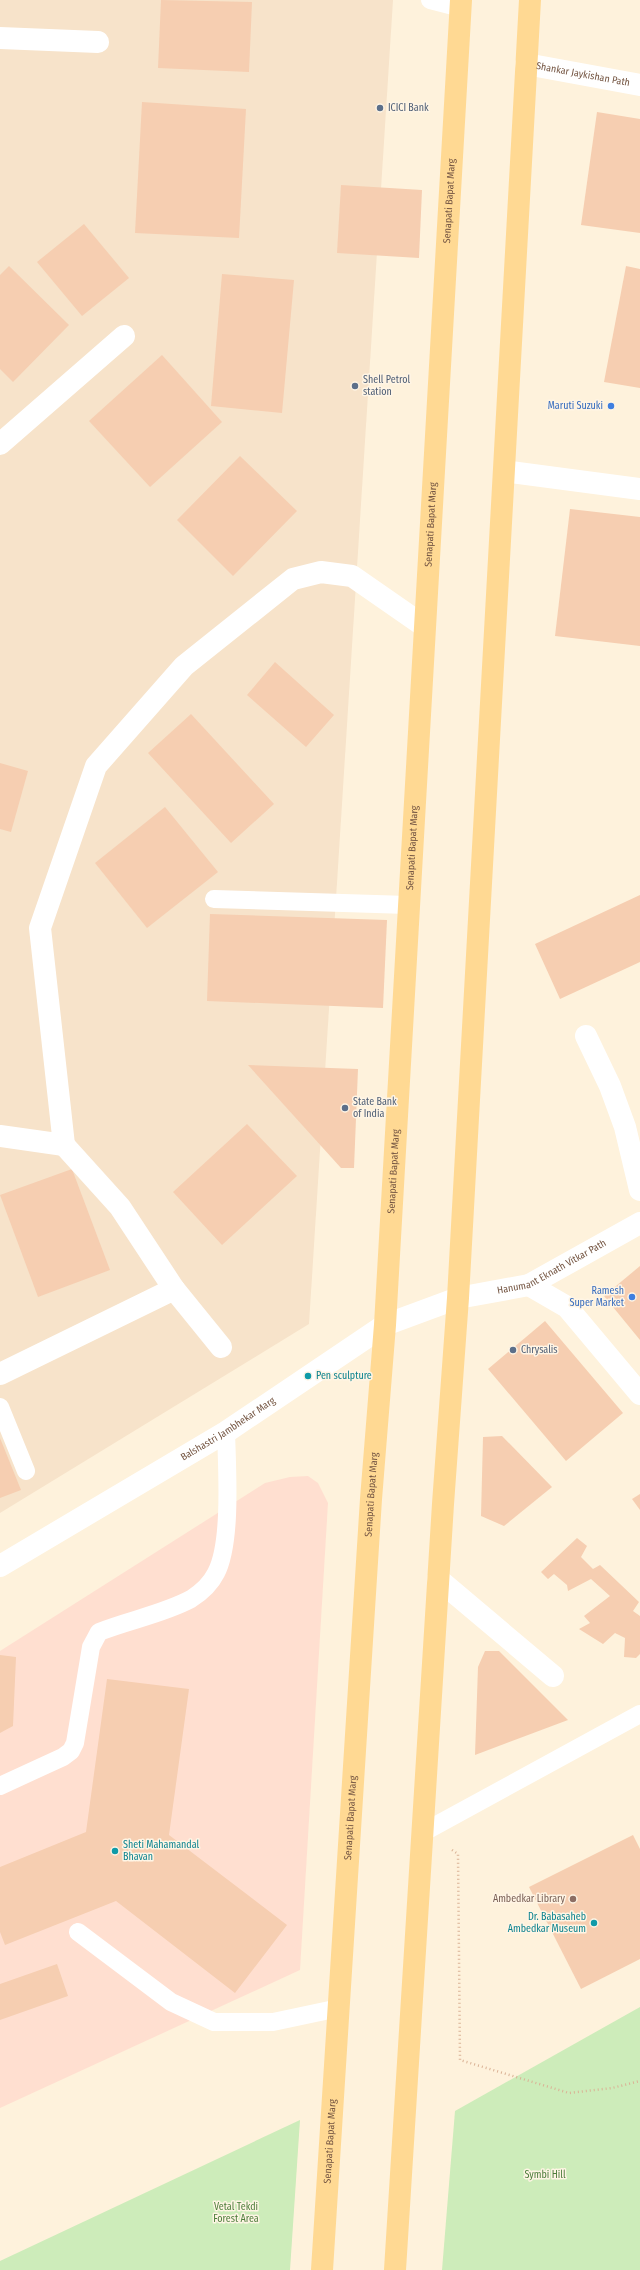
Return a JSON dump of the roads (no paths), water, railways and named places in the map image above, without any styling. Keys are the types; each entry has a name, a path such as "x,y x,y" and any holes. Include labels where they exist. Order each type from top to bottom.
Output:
{"main road":[{"path":"395,2270 438,1579 458,1298 530,0"},
{"name":"Senapati Bapat Marg","path":"322,2270 371,1499 385,1325 424,626 461,4"}],"street":[{"path":"0,38 98,42"},
{"name":"Shankar Jaykishan Path","path":"526,64 640,85"},
{"path":"0,444 124,336"},
{"path":"504,471 640,489"},
{"path":"220,1347 174,1289 120,1207 64,1144 40,928 96,766 184,666 293,579 321,572 352,576 424,626"},
{"path":"586,1036 610,1086 620,1113 640,1190"},
{"path":"0,1136 64,1144"},
{"name":"Hanumant Eknath Vitkar Path","path":"458,1298 529,1285 640,1223"},
{"path":"529,1285 567,1307 640,1394"},
{"path":"0,1374 174,1289"},
{"name":"Balshastri Jambhekar Marg","path":"0,1566 226,1432 385,1325 458,1298"},
{"path":"438,1579 553,1676"}],"lane":[{"path":"430,0 461,4"},
{"path":"214,900 408,905"},
{"path":"0,1407 26,1471"},
{"path":"0,1786 63,1757 71,1751 75,1743 91,1647 99,1632 190,1599 206,1588 216,1572 224,1549 227,1487 226,1432"},
{"path":"422,1833 640,1714"},
{"path":"78,1932 171,2002 214,2022 273,2022 339,2008"}],"place":[{"name":"ICICI Bank","path":"380,108"},
{"name":"Shell Petrol station","path":"355,386"},
{"name":"Maruti Suzuki","path":"611,406"},
{"name":"State Bank of India","path":"345,1108"},
{"name":"Ramesh Super Market","path":"632,1297"},
{"name":"Chrysalis","path":"513,1350"},
{"name":"Pen sculpture","path":"308,1376"},
{"name":"Sheti Mahamandal Bhavan","path":"115,1851"},
{"name":"Ambedkar Library","path":"573,1899"},
{"name":"Dr. Babasaheb Ambedkar Museum","path":"594,1923"}],"park label":[{"name":"Symbi Hill","path":"545,2175"},
{"name":"Vetal Tekdi Forest Area","path":"236,2212"}]}
